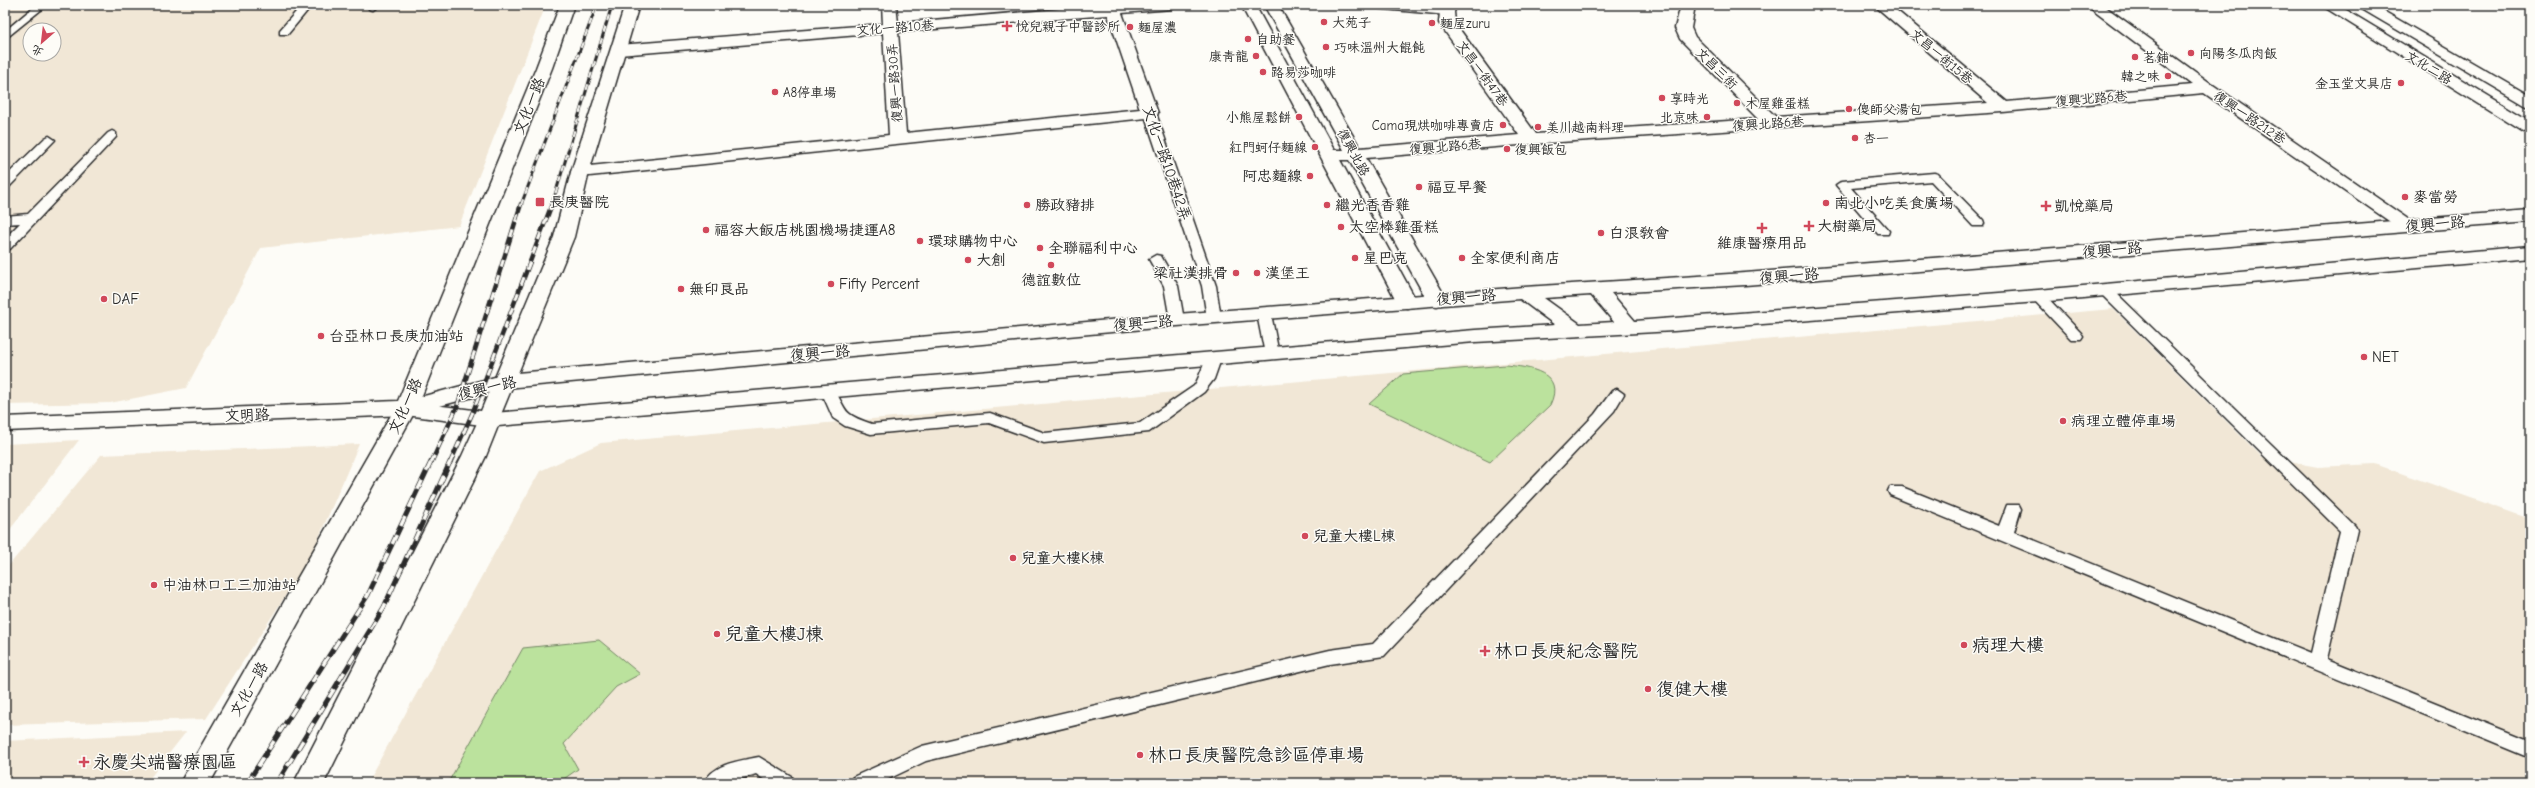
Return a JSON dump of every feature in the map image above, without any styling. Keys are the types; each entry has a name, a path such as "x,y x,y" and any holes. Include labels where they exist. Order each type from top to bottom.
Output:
{"street":[{"name":"文化一路","path":"196,783 406,408 541,75 566,5"},
{"path":"309,783 474,456 506,381 564,237 580,172 632,5"},
{"name":"復興一路30弄","path":"889,5 898,138"},
{"name":"文化一路10巷","path":"618,50 1112,8 1172,5"},
{"name":"復興北路","path":"1248,5 1407,302"},
{"name":"復興北路","path":"1271,5 1437,300"},
{"name":"文昌三街","path":"1688,5 1683,28 1688,39 1772,123"},
{"name":"文昌一街15巷","path":"1882,5 2003,107"},
{"name":"復興一路212巷","path":"2093,5 2207,88 2409,226"},
{"name":"文化二路","path":"2328,5 2530,128"},
{"name":"文化二路","path":"2362,5 2530,102"},
{"name":"文化一路10巷42弄","path":"1112,8 1150,113"},
{"name":"文昌一街47巷","path":"1449,8 1447,23 1531,139"},
{"path":"1270,46 1292,43"},
{"name":"復興北路6巷","path":"1329,156 1531,139 2003,107 2207,88"},
{"path":"580,172 664,165 898,138 1150,113"},
{"name":"復興一路","path":"406,408 506,381 1177,320 1524,293 1745,279 2530,216"},
{"name":"復興一路","path":"489,419 1272,354 2038,296 2530,252"},
{"path":"1596,288 1628,327"},
{"path":"1524,293 1575,330"},
{"name":"文明路","path":"5,424 406,408 489,419"}],"lane":[{"path":"5,36 42,5"},
{"path":"284,32 307,5"},
{"path":"1373,5 1449,8"},
{"name":"文化一路10巷42弄","path":"1150,113 1209,286 1214,318"},
{"path":"5,246 112,135"},
{"path":"5,184 48,140"},
{"path":"1883,231 1842,185 1934,177 1978,223"},
{"path":"5,220 32,218"},
{"path":"1156,259 1170,286 1177,320"},
{"path":"2105,290 2348,530 2317,664"},
{"path":"2038,296 2076,336"},
{"path":"1264,314 1272,354"},
{"path":"828,391 838,414 850,422 871,429 990,418 1044,438 1144,428 1199,389 1207,379 1214,359"},
{"path":"860,783 922,754 1330,656 1378,651 1600,418 1609,408 1617,394"},
{"path":"1896,491 2530,750"},
{"path":"2004,536 2013,509"},
{"path":"714,783 726,773 759,765 785,783"}],"shaded area":[{"path":"5,5 546,5 459,226 261,248 186,388 110,403 5,405"},
{"name":"林口長庚紀念醫院","path":"2113,309 2262,457 2318,467 2375,464 2530,519 2530,783 367,783 540,471 601,443"},
{"path":"79,440 5,536 5,444"},
{"path":"359,444 311,556 206,719 5,725 5,570 101,455"},
{"name":"永慶尖端醫療園區","path":"186,732 146,783 5,783 5,741"}],"green space":[{"path":"1505,365 1524,367 1542,373 1549,378 1553,385 1554,394 1550,405 1490,462 1369,404 1403,374"},
{"path":"599,640 640,674 616,687 564,744 578,769 558,783 449,781 523,648"}],"railway":[{"path":"521,205 597,5"},
{"path":"552,205 612,5"},
{"path":"431,463 457,407 521,204"},
{"path":"450,463 472,414 552,204"},
{"path":"247,783 368,595 431,462"},
{"path":"277,783 384,607 450,462"}],"place":[{"name":"大苑子","path":"1324,22"},
{"name":"麵屋zuru","path":"1432,23"},
{"name":"悅兒親子中醫診所","path":"1007,26"},
{"name":"麵屋濃","path":"1130,27"},
{"name":"自助餐","path":"1248,39"},
{"name":"巧味溫州大餛飩","path":"1326,47"},
{"name":"向陽冬瓜肉飯","path":"2191,53"},
{"name":"康青龍","path":"1256,56"},
{"name":"茗鋪","path":"2135,57"},
{"name":"路易莎咖啡","path":"1263,72"},
{"name":"韓之味","path":"2168,76"},
{"name":"金玉堂文具店","path":"2401,83"},
{"name":"A8停車場","path":"775,92"},
{"name":"享時光","path":"1662,98"},
{"name":"木屋雞蛋糕","path":"1737,103"},
{"name":"傻師父湯包","path":"1849,109"},
{"name":"小熊屋鬆餅","path":"1299,117"},
{"name":"北京味","path":"1707,117"},
{"name":"Cama現烘咖啡專賣店","path":"1503,125"},
{"name":"美川越南料理","path":"1538,127"},
{"name":"杏一","path":"1855,138"},
{"name":"紅門蚵仔麵線","path":"1315,147"},
{"name":"復興飯包","path":"1507,149"},
{"name":"阿忠麵線","path":"1310,176"},
{"name":"福豆早餐","path":"1419,187"},
{"name":"麥當勞","path":"2405,197"},
{"name":"長庚醫院","path":"540,202"},
{"name":"南北小吃美食廣場","path":"1826,203"},
{"name":"勝政豬排","path":"1027,205"},
{"name":"繼光香香雞","path":"1327,205"},
{"name":"凱悅藥局","path":"2046,206"},
{"name":"大樹藥局","path":"1809,226"},
{"name":"太空棒雞蛋糕","path":"1341,227"},
{"name":"維康醫療用品","path":"1762,228"},
{"name":"福容大飯店桃園機場捷運A8","path":"706,230"},
{"name":"白浪教會","path":"1601,233"},
{"name":"環球購物中心","path":"920,241"},
{"name":"全聯福利中心","path":"1040,248"},
{"name":"星巴克","path":"1355,258"},
{"name":"全家便利商店","path":"1462,258"},
{"name":"大創","path":"968,260"},
{"name":"德誼數位","path":"1051,265"},
{"name":"梁社漢排骨","path":"1236,273"},
{"name":"漢堡王","path":"1257,273"},
{"name":"Fifty Percent","path":"831,284"},
{"name":"無印良品","path":"681,289"},
{"name":"DAF","path":"104,299"},
{"name":"台亞林口長庚加油站","path":"321,336"},
{"name":"NET","path":"2364,357"},
{"name":"病理立體停車場","path":"2063,421"},
{"name":"兒童大樓L棟","path":"1305,536"},
{"name":"兒童大樓K棟","path":"1013,558"},
{"name":"中油林口工三加油站","path":"154,585"},
{"name":"兒童大樓J棟","path":"717,634"},
{"name":"病理大樓","path":"1964,645"},
{"name":"林口長庚紀念醫院","path":"1485,651"},
{"name":"復健大樓","path":"1648,689"},
{"name":"林口長庚醫院急診區停車場","path":"1140,755"},
{"name":"永慶尖端醫療園區","path":"84,762"}]}
